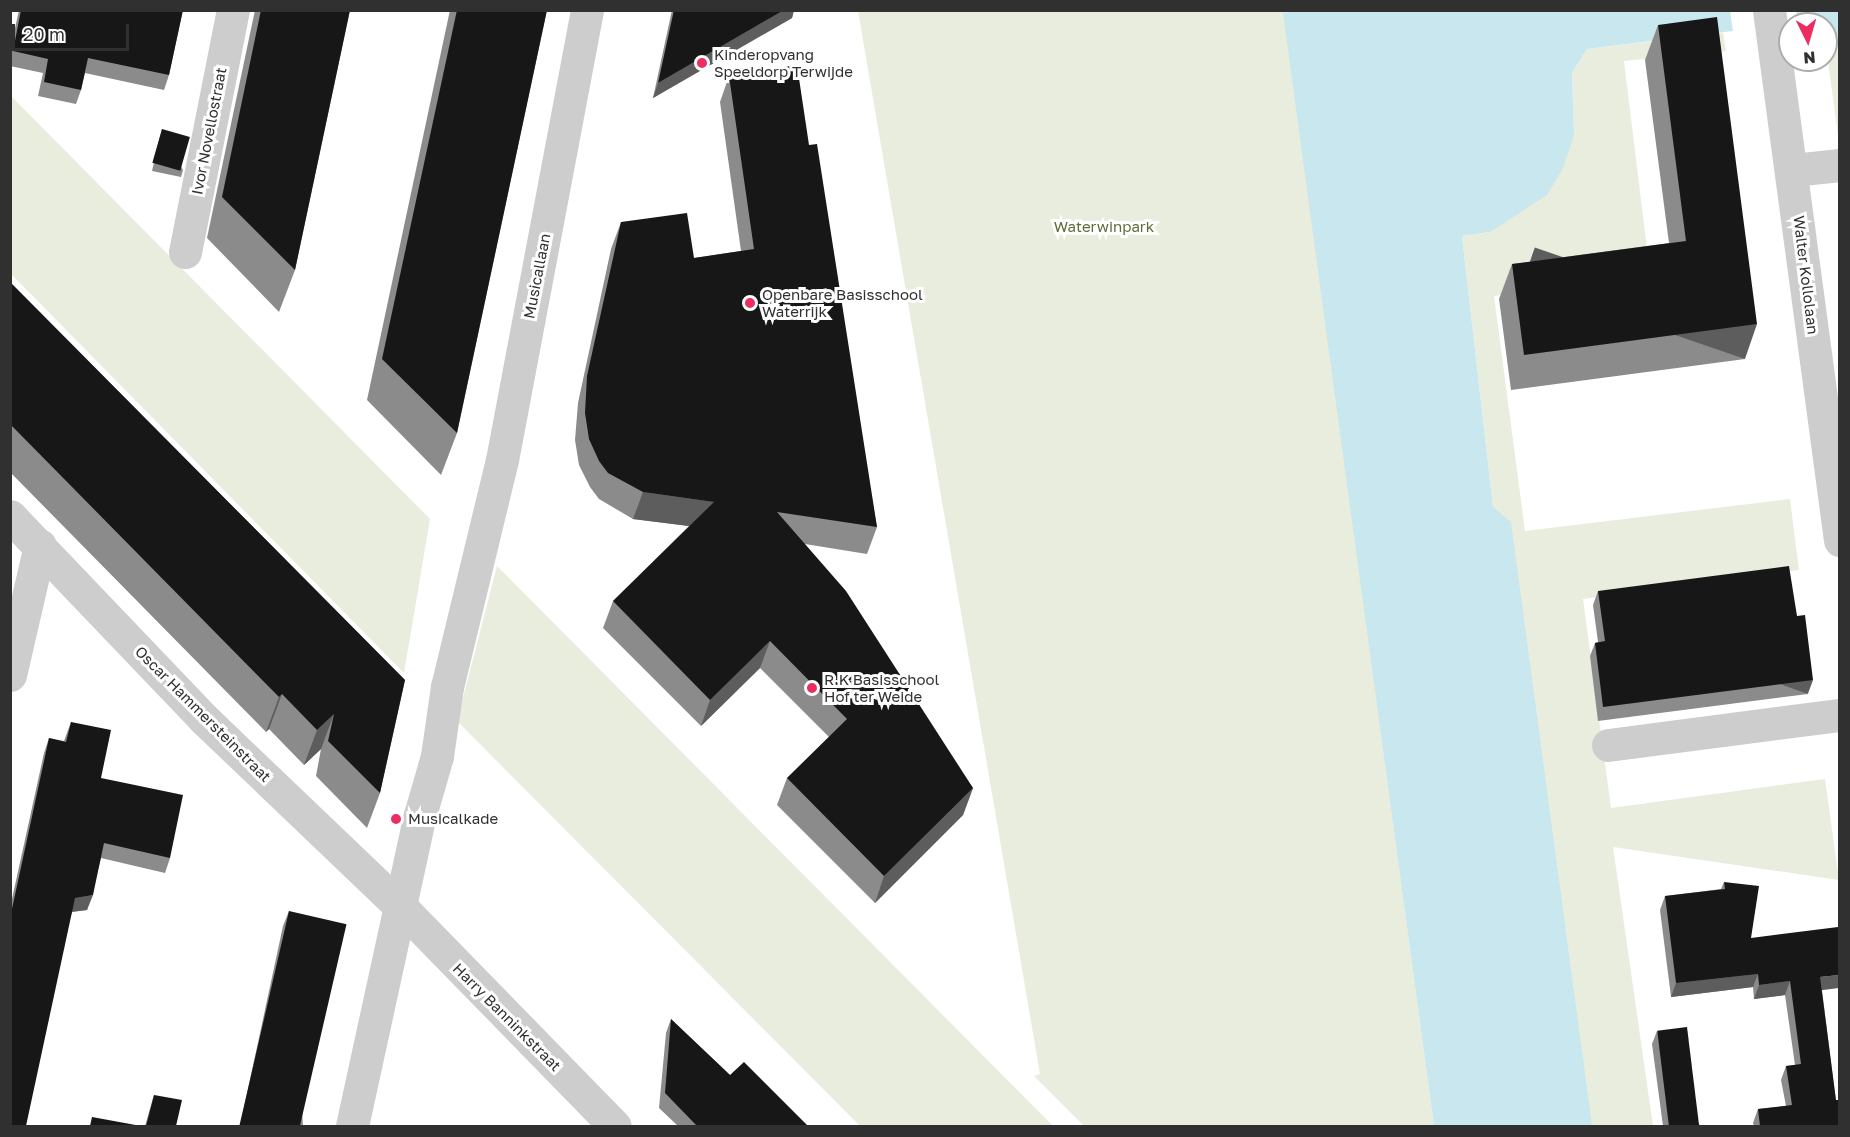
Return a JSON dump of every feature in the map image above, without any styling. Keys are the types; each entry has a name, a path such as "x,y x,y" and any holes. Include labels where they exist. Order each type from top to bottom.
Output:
{"street":[{"name":"Ivor Novellostraat","path":"185,252 233,10"},
{"name":"Musicallaan","path":"401,907 502,460 587,10"},
{"name":"Walter Kollolaan","path":"1769,10 1793,170 1839,540"},
{"path":"1793,170 1839,165"},
{"name":"Oscar Hammersteinstraat","path":"10,516 205,720 401,907"},
{"path":"10,675 39,545"},
{"path":"1608,745 1839,715"},
{"path":"352,1126 401,907"},
{"name":"Harry Banninkstraat","path":"401,907 615,1126"}],"green space":[{"name":"Waterwinpark","path":"858,11 1304,11 1284,13 1434,1126 1084,1126 1034,1076 1040,1074"},
{"path":"1723,33 1726,51 1624,61 1650,273 1494,296 1525,531 1790,499 1799,570 1583,599 1611,808 1825,779 1839,880 1613,847 1653,1126 1589,1126 1493,507 1462,236 1490,232 1574,135 1572,73 1587,49"},
{"path":"1838,44 1840,143 1829,72 1838,72"},
{"path":"10,95 430,519 404,673 11,274"},
{"path":"497,566 1053,1126 860,1126 457,721"}],"water":[{"path":"1304,10 1730,11 1733,31 1587,49 1572,73 1574,135 1563,168 1547,195 1490,232 1462,236 1493,507 1511,522 1592,1126 1434,1126 1283,13"},
{"path":"1839,11 1839,44 1838,12 1796,12"}],"building":[{"path":"21,10 183,10 169,75 88,58 81,90 44,82 48,59 13,51"},
{"path":"261,10 350,10 295,270 222,197"},
{"path":"457,10 547,10 457,433 382,359"},
{"path":"674,10 784,10 658,83"},
{"path":"1717,17 1757,324 1524,355 1512,264 1686,241 1658,25"},
{"path":"797,65 809,145 817,144 877,527 777,512 846,591 973,788 884,876 787,778 847,719 770,641 710,700 613,601 714,502 643,492 608,473 599,461 589,439 585,413 587,376 621,222 687,213 694,258 754,249 729,76"},
{"path":"162,129 190,137 180,171 152,163"},
{"path":"10,282 405,680 380,793 328,741 334,714 317,730 282,694 279,697 10,424"},
{"path":"1789,566 1797,616 1805,615 1813,680 1603,707 1595,643 1605,641 1598,591"},
{"path":"71,722 111,730 101,778 183,795 170,858 104,843 93,895 75,898 26,1126 10,1126 10,918 49,738 66,742"},
{"path":"1724,882 1759,886 1751,938 1838,927 1839,975 1820,977 1836,1100 1839,1100 1839,1126 1760,1126 1758,1109 1792,1105 1786,1066 1801,1064 1790,981 1759,985 1758,974 1676,983 1665,896 1725,889"},
{"path":"289,911 346,924 300,1126 240,1125"},
{"path":"671,1019 730,1075 744,1062 808,1126 697,1126 665,1093"},
{"path":"1687,1027 1699,1126 1669,1126 1657,1031"},
{"path":"154,1095 182,1100 176,1126 146,1126"},
{"path":"92,1117 141,1126 90,1126"}],"place":[{"name":"Kinderopvang Speeldorp Terwijde","path":"702,63"},
{"name":"Openbare Basisschool Waterrijk","path":"750,303"},
{"name":"R.K Basisschool Hof ter Weide","path":"812,688"},
{"name":"Musicalkade","path":"396,819"}]}
